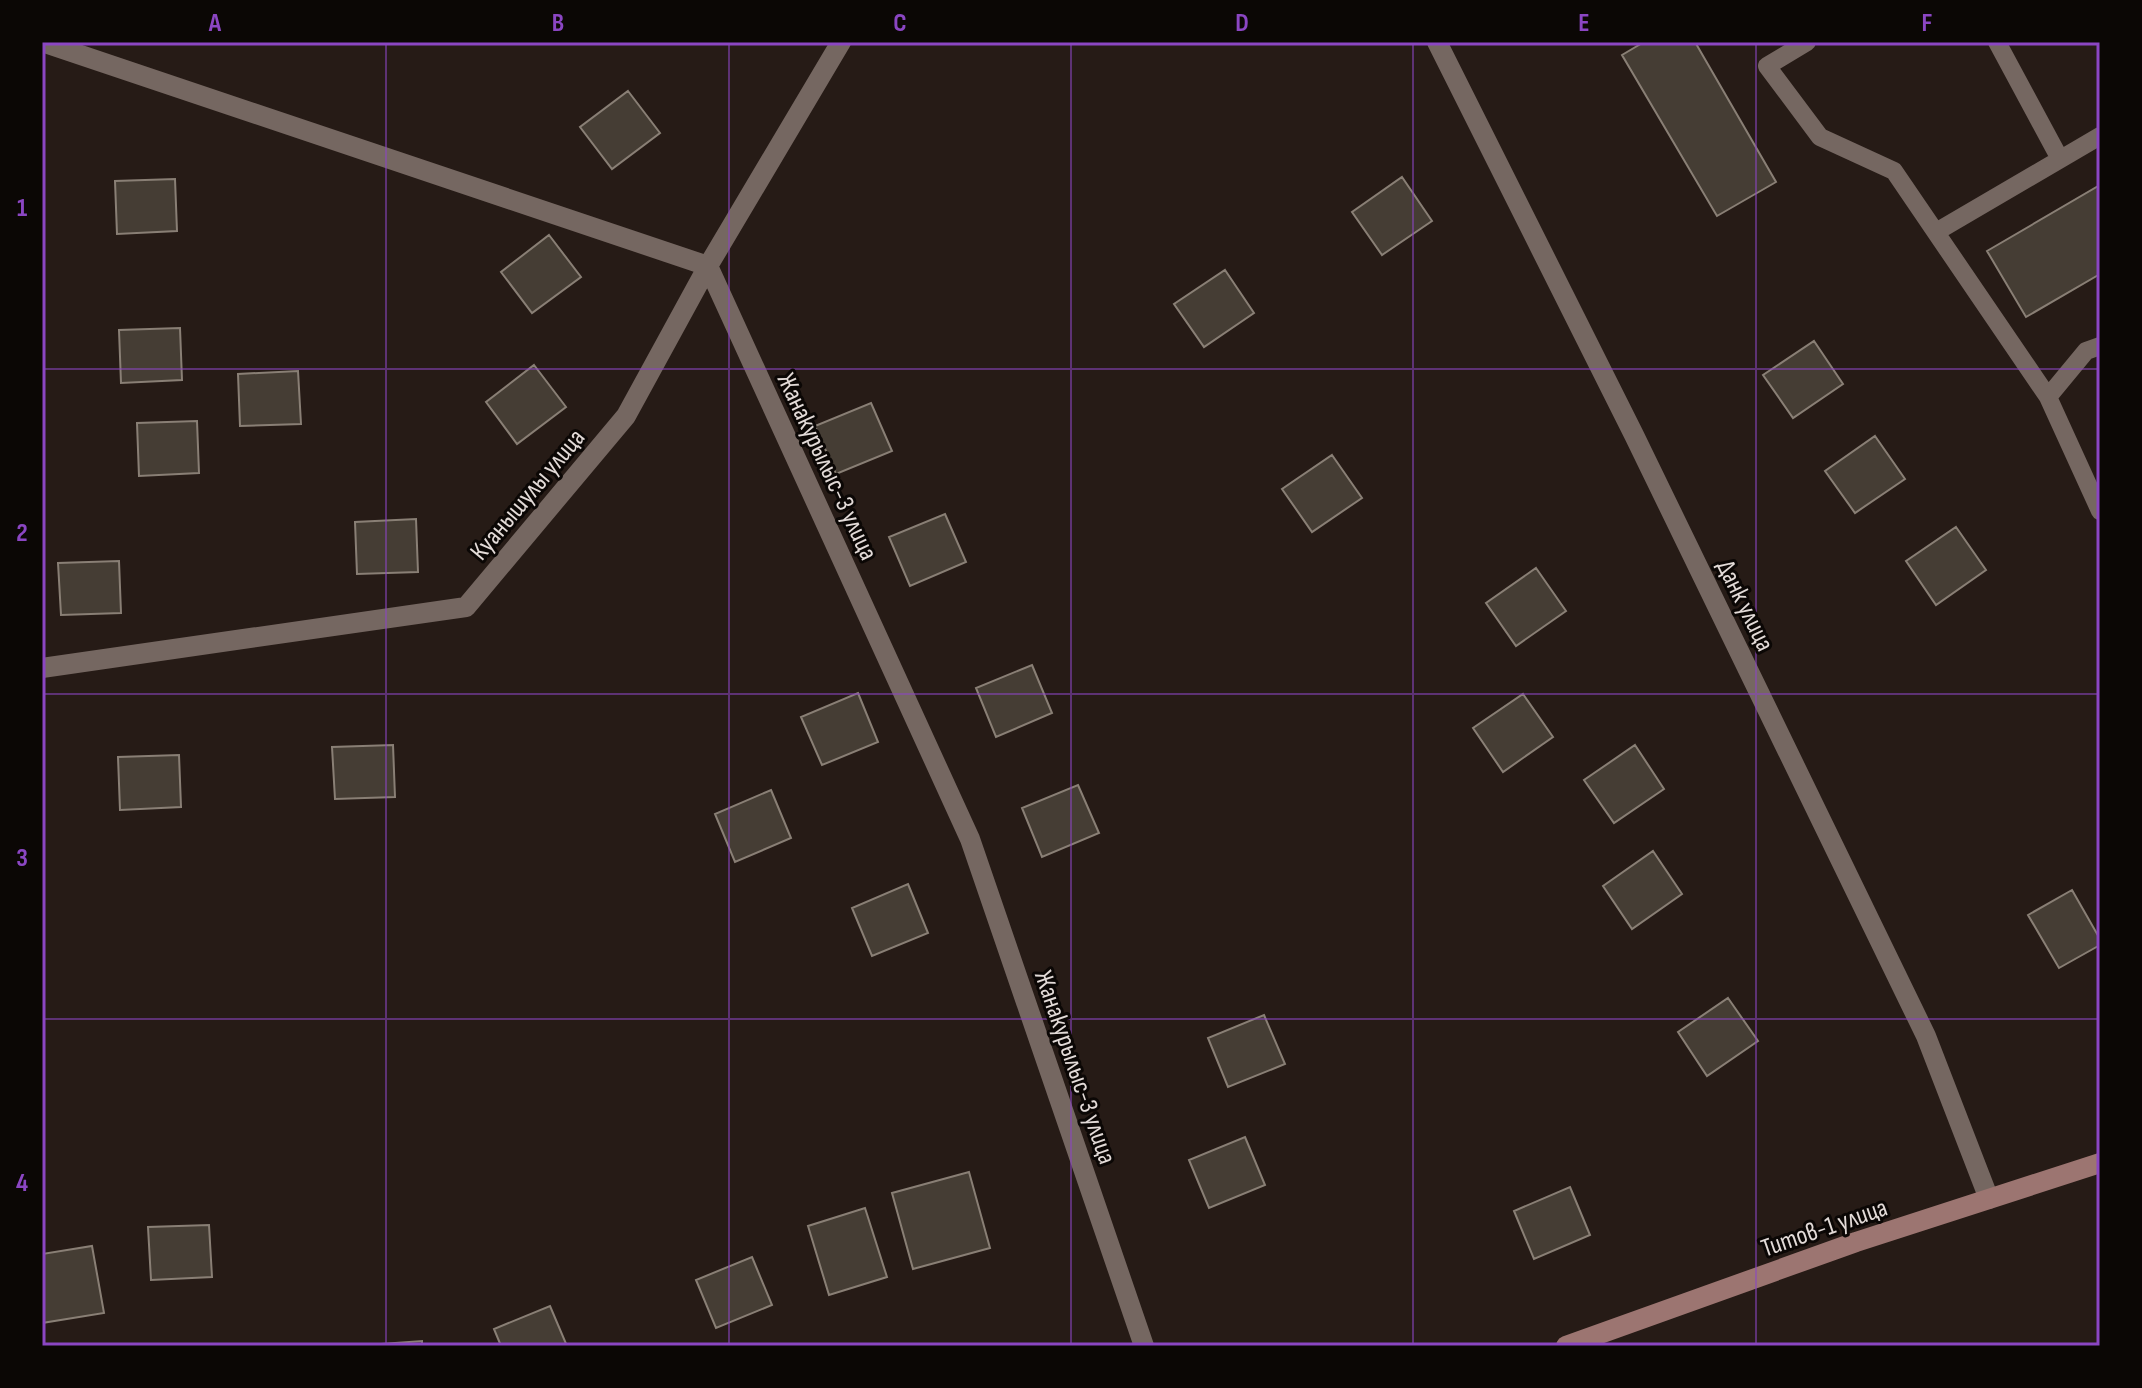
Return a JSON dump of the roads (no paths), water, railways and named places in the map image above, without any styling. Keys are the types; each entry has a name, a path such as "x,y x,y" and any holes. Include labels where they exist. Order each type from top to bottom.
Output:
{"street":[{"path":"42,42 708,266"},
{"name":"Куанышулы улица","path":"42,668 466,607 626,416 708,266 841,42"},
{"name":"Данк улица","path":"1437,42 1634,435 1919,1021 1989,1199"},
{"name":"Жанакурылыс-3 улица","path":"708,266 970,839 1144,1346"},
{"name":"Титов-1 улица","path":"1566,1346 1856,1242 2100,1163"}],"lane":[{"path":"1807,42 1767,66 1820,137 1894,171 2048,397 2100,511"},
{"path":"1997,42 2060,159"},
{"path":"1936,232 2100,136"},
{"path":"2048,397 2086,351 2100,346"}]}
